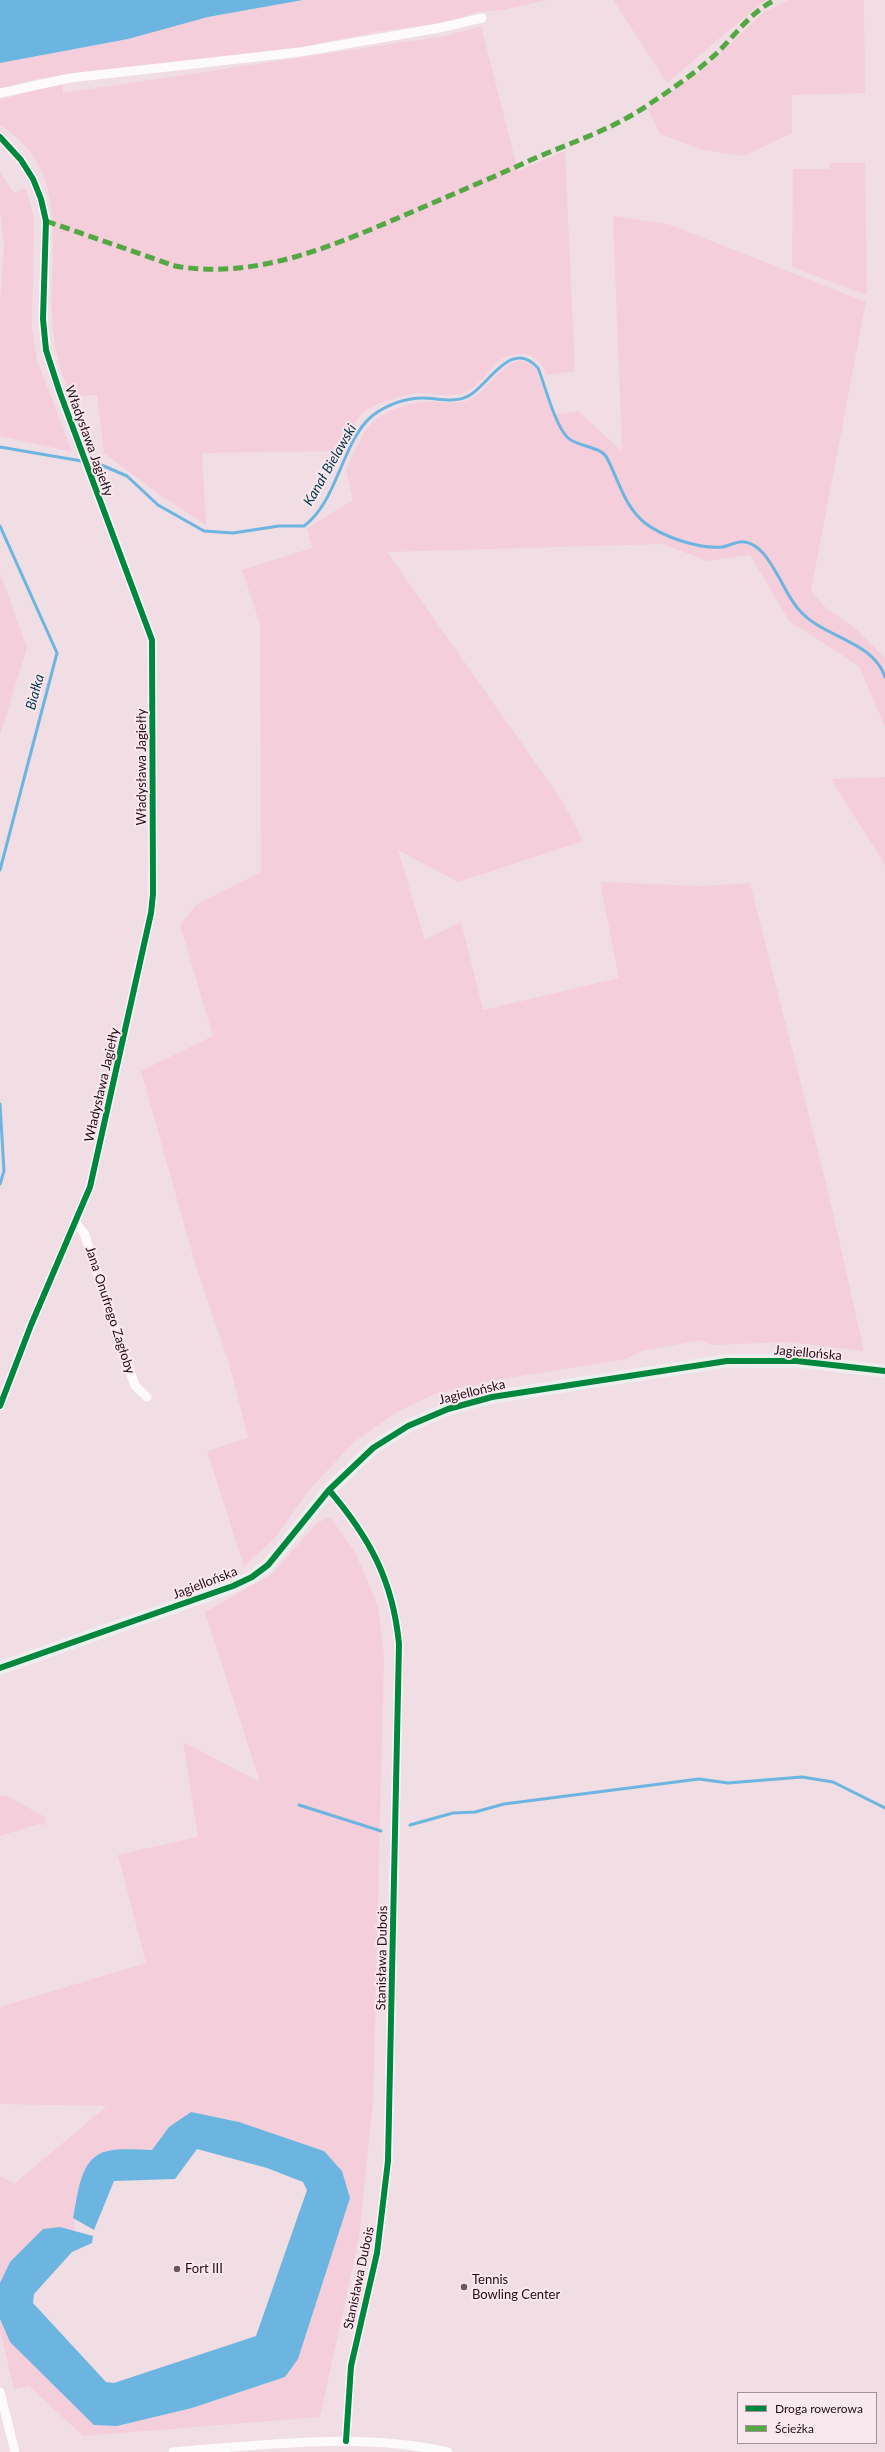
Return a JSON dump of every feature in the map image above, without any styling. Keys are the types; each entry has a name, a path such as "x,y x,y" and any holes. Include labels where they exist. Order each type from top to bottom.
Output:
{"street":[{"path":"0,93 70,78 300,52 439,28 482,18"},
{"name":"Władysława Jagiełły","path":"0,138 21,160 31,174 44,212 43,319 46,350 88,469 152,640 153,894 150,920 90,1187 31,1325 0,1406"},
{"name":"Jana Onufrego Zagłoby","path":"75,1222 84,1233 135,1386 147,1397"},
{"name":"Jagiellońska","path":"0,1668 233,1586 252,1577 277,1556 330,1490 352,1466 386,1440 433,1414 479,1400 727,1361 785,1361 885,1371"},
{"name":"Stanisława Dubois","path":"330,1490 361,1531 382,1570 396,1619 399,1644 388,2162 377,2253 351,2366 346,2441"},
{"path":"0,2392 15,2452"},
{"path":"173,2452 346,2441 396,2443 448,2452"}],"shaded area":[{"path":"303,0 548,0 502,10 477,12 453,21 376,32 292,49 36,79 0,89 0,63 128,39 208,17"},
{"path":"613,0 768,0 760,4 667,83"},
{"path":"790,0 864,0 865,93 792,95 792,133 744,156 703,150 660,134 648,109 705,68 764,12"},
{"path":"481,26 518,171 565,151 575,371 547,375 542,366 533,357 524,354 508,356 494,365 474,387 461,394 438,395 415,393 391,399 376,405 361,415 340,451 202,453 206,525 166,499 104,453 97,395 70,396 63,377 54,337 52,316 52,211 47,187 38,164 22,143 0,125 0,100 42,88 63,85 63,93 445,36"},
{"path":"830,163 865,163 867,295 792,267 793,169 830,169"},
{"path":"0,172 14,193 26,188 34,219 32,328 37,360 72,452 0,436 0,302 4,247 0,209"},
{"path":"613,216 668,224 866,302 811,591 825,607 857,630 885,658 885,727 859,666 789,621 750,555 708,561 662,544 387,552 563,802 583,841 458,882 398,850 425,940 461,922 483,1010 619,978 600,882 703,886 750,883 827,1187 864,1351 789,1342 712,1345 700,1340 642,1351 626,1359 502,1379 434,1394 397,1412 354,1442 310,1489 275,1538 244,1566 207,1451 248,1438 229,1363 195,1263 141,1071 213,1036 180,925 197,904 261,872 260,624 242,570 312,548 307,528 353,500 346,470 367,429 375,420 392,410 410,404 423,402 459,402 471,399 502,370 510,364 518,361 527,362 536,370 553,415 578,411 622,451"},
{"path":"0,573 27,648 0,735"},
{"path":"885,777 885,865 831,779"},
{"path":"330,1517 355,1552 378,1606 384,1656 373,2102 359,2238 320,2417 83,2436 29,2386 14,2389 0,2330 0,2319 10,2342 117,2426 192,2408 285,2377 298,2359 350,2198 342,2171 324,2151 239,2122 191,2112 169,2127 152,2150 130,2149 108,2151 98,2155 90,2162 84,2172 76,2197 74,2222 75,2232 60,2227 10,2262 0,2283 0,2176 14,2184 107,2106 0,2104 0,2007 146,1963 118,1855 198,1837 183,1742 260,1782 205,1612 272,1574 317,1523"},
{"path":"0,1795 7,1796 45,1817 45,1825 39,1824 0,1836"}],"water":[{"path":"0,0 303,0 208,17 128,39 0,63"},
{"path":"191,2112 239,2122 324,2151 342,2171 350,2198 298,2359 285,2377 192,2408 117,2426 94,2425 10,2342 0,2319 0,2283 10,2262 43,2229 60,2227 93,2236 92,2243 72,2252 34,2294 33,2303 106,2382 114,2383 256,2336 307,2190 303,2182 267,2168 197,2149 175,2179 114,2181 94,2230 73,2218 82,2178 91,2160 98,2154 113,2150 152,2150 169,2127"}],"waterway":[{"name":"Kanał Bielawski","path":"0,447 99,464 127,476 158,505 204,531 233,533 279,526 304,526 325,502 354,440 362,427 377,412 390,405 409,399 423,398 453,400 465,398 478,389 493,373 510,360 519,358 528,360 538,368 555,415 563,432 572,441 600,451 604,454 627,501 645,523 661,533 692,544 713,547 728,546 737,542 751,544 762,552 767,558 792,601 801,612 811,621 859,647 870,655 879,665 885,677"},
{"name":"Białka","path":"0,526 57,653 0,870"},
{"name":"Białka","path":"0,1104 4,1171 0,1184"},
{"path":"410,1825 453,1813 475,1812 504,1804 699,1779 728,1783 802,1777 833,1782 885,1808"},
{"path":"299,1805 381,1831"}],"marked path":[{"path":"46,221 175,266 205,269 235,268 265,264 293,257 378,227 601,131 633,115 693,73 718,52 759,10 775,0"}],"cycle path":[{"path":"0,137 21,160 33,179 41,199 46,221 43,319 46,350 60,393 152,640 153,894 151,913 90,1187 31,1325 0,1406"},
{"path":"0,1668 233,1586 252,1577 268,1565 329,1490 373,1448 408,1426 448,1409 492,1397 727,1361 797,1361 885,1371"},
{"path":"329,1490 356,1525 368,1543 377,1561 391,1600 399,1644 388,2161 377,2253 351,2366 346,2441"}],"place":[{"name":"Fort III","path":"177,2269"},
{"name":"Tennis Bowling Center","path":"464,2287"}]}
